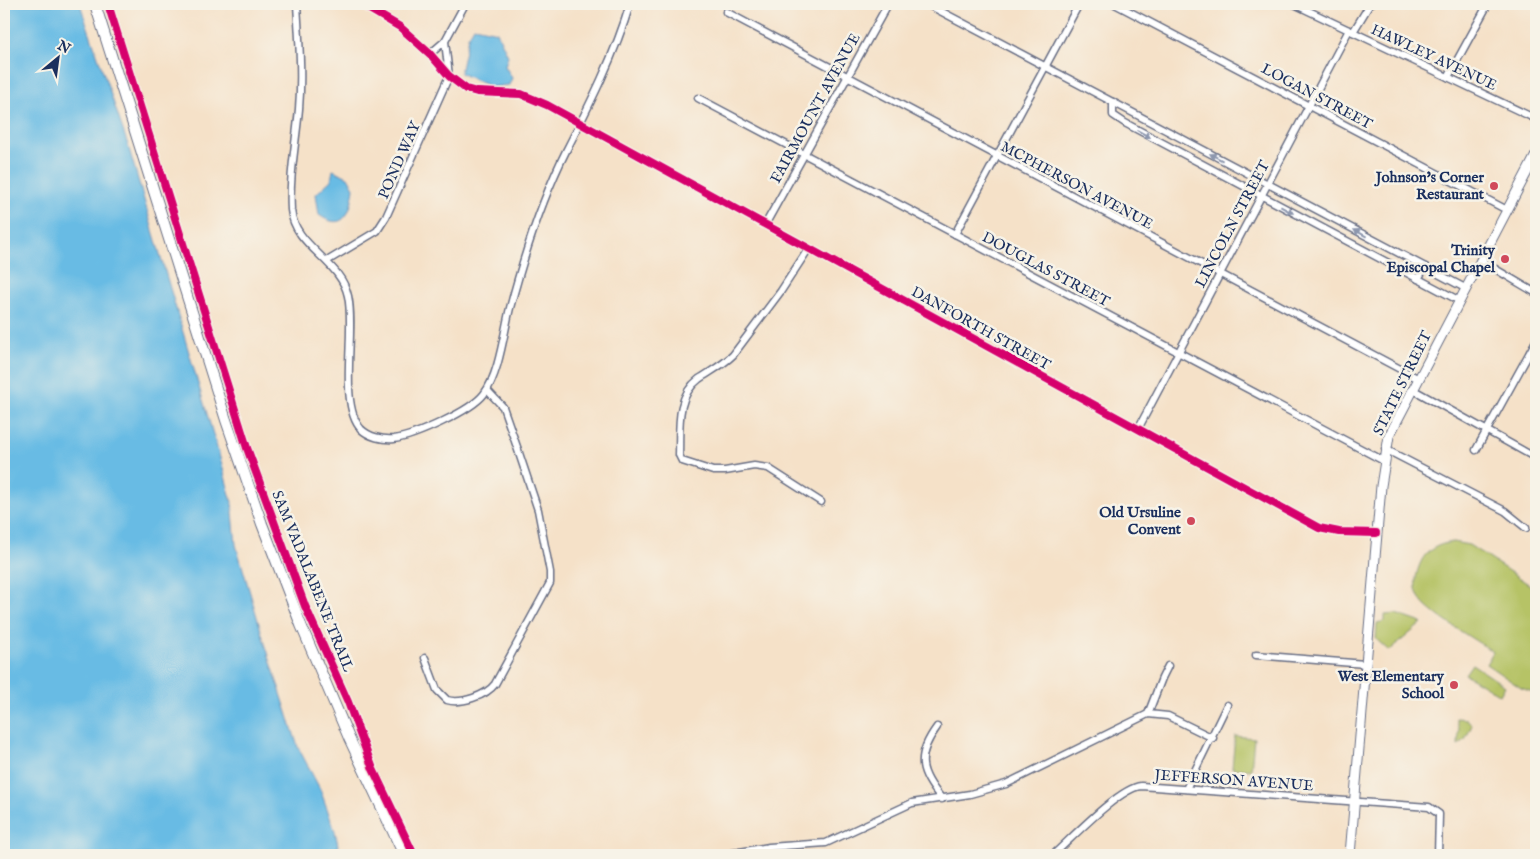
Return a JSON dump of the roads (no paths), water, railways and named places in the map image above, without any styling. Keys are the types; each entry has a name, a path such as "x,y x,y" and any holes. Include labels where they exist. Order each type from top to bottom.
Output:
{"main road":[{"path":"96,4 226,420 262,524 301,625 349,738 404,855"}],"street":[{"path":"297,4 300,79 292,179 292,216 302,235 344,282 349,299 350,402 355,420 363,430 380,438 405,436 471,406 487,390 495,368 531,236 566,151 616,44 630,4"},
{"name":"DANFORTH STREET","path":"361,4 400,27 430,54 449,76 466,89 476,92 511,92 531,98 580,123 1319,528 1339,532 1376,533"},
{"path":"430,54 445,40 465,4"},
{"name":"FAIRMOUNT AVENUE","path":"765,225 888,4"},
{"path":"927,4 1465,288"},
{"path":"955,234 1079,4"},
{"name":"LOGAN STREET","path":"1115,4 1507,210"},
{"name":"HAWLEY AVENUE","path":"1294,4 1536,119"},
{"name":"LINCOLN STREET","path":"1138,429 1308,105 1351,31 1370,4"},
{"path":"1448,77 1488,4"},
{"name":"MCPHERSON AVENUE","path":"726,12 1417,378"},
{"path":"445,40 449,76"},
{"name":"POND WAY","path":"327,261 377,231 386,217 449,76"},
{"name":"DOUGLAS STREET","path":"698,98 1384,461"},
{"path":"1113,102 1114,115 1125,123 1458,300"},
{"name":"STATE STREET","path":"1350,855 1376,533 1385,449 1395,422 1417,378 1536,155"},
{"path":"809,248 781,291 733,355 718,368 693,384 685,393 679,455 682,461 713,471 725,472 754,466 768,468 821,502"},
{"path":"1480,260 1536,293"},
{"path":"1418,280 1425,267"},
{"path":"1476,450 1536,341"},
{"path":"1412,389 1536,458"},
{"path":"425,658 437,690 447,700 461,700 489,691 495,684 548,588 550,572 540,521 503,407 487,390"},
{"path":"1385,449 1505,511 1526,528"},
{"path":"1256,655 1365,664"},
{"path":"1148,714 1168,666"},
{"path":"1186,789 1213,738 1227,706"},
{"path":"722,855 769,847 826,843 912,804 989,789 1020,779 1148,714 1168,716 1213,738"},
{"path":"937,727 926,747 922,771 927,781 942,799"},
{"name":"JEFFERSON AVENUE","path":"1053,855 1115,799 1129,789 1140,786 1423,806 1438,812 1440,818 1438,855"}],"water":[{"path":"4,4 80,4 127,142 220,458 232,502 236,545 262,634 298,747 320,789 335,831 340,855 4,855"},
{"path":"474,27 497,32 508,56 505,66 512,78 509,85 491,87 460,73 468,37"},
{"path":"333,170 348,177 354,188 351,204 345,217 335,222 319,215 316,194 331,180"}],"place":[{"name":"Johnson's Corner Restaurant","path":"1494,186"},
{"name":"Trinity Episcopal Chapel","path":"1505,259"},
{"name":"Old Ursuline Convent","path":"1191,521"},
{"name":"West Elementary School","path":"1454,685"}]}
